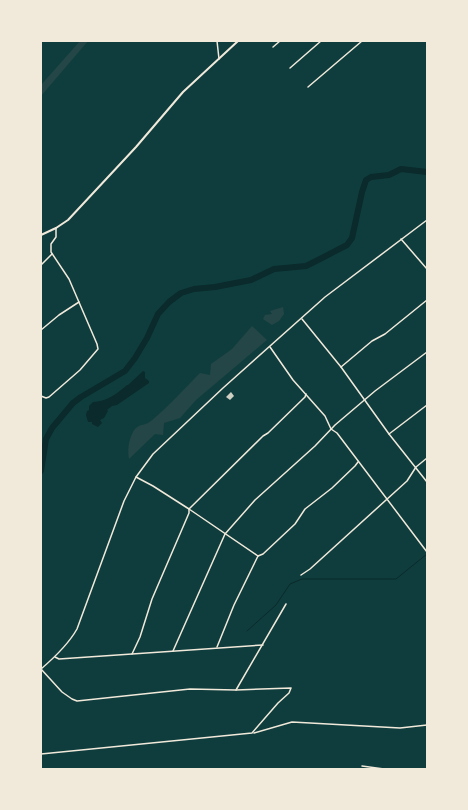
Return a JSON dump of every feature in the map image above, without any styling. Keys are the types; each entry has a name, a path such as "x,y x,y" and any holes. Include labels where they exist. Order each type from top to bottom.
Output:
{"main road":[{"path":"41,235 68,220 106,180 183,92 238,41"}],"street":[{"path":"217,41 219,58"},
{"path":"273,47 280,41"},
{"path":"290,68 321,41"},
{"path":"308,87 362,41"},
{"path":"252,733 291,688 236,690 190,689 77,701 62,692 41,669 55,657 72,638 77,629 124,501 136,477 154,454 325,297 427,220"},
{"path":"41,396 46,398 49,397 80,370 97,351 97,344 69,279 52,254 50,248 56,237 56,228"},
{"path":"401,239 427,269"},
{"path":"41,265 52,254"},
{"path":"341,367 372,341 385,334 427,300"},
{"path":"41,330 59,315 79,302"},
{"path":"302,319 341,367 389,434 427,482"},
{"path":"270,347 293,380 325,416 331,429 337,433 427,552"},
{"path":"173,651 225,534 255,500 315,446 331,429 365,399 427,352"},
{"path":"132,654 140,637 152,599 189,513 189,509 305,397 306,394"},
{"path":"389,434 427,405"},
{"path":"301,575 310,569 407,481 416,467 427,458"},
{"path":"217,647 234,605 258,556 263,554 295,524 305,509 332,488 355,466 358,461"},
{"path":"136,477 189,509 258,556"},
{"path":"236,690 286,604"},
{"path":"55,657 59,659 263,645"},
{"path":"41,754 252,733 292,722 400,728 427,726"},
{"path":"362,766 384,769"}],"shaded area":[{"path":"80,41 88,41 41,96 41,85"},
{"path":"283,307 284,314 279,321 272,325 263,319 265,315 272,314 270,311"},
{"path":"252,326 267,340 196,400 180,418 164,423 163,435 155,434 129,459 129,444 135,429 151,421 200,373 210,375 211,364 232,349"},
{"path":"143,371 145,372 145,378 149,381 149,383 117,405 112,406 107,410 108,411 104,418 100,420 102,423 98,427 92,424 92,422 88,422 86,415 87,411 93,402 107,399 116,394"}],"building":[{"path":"231,392 234,396 230,400 226,397"}],"waterway":[{"path":"41,471 46,439 52,428 73,403 125,371 147,338 158,314 169,302 181,293 194,289 215,287 251,280 274,269 306,266 318,260 347,245 352,238 366,180 371,177 389,175 401,169 427,172"},
{"path":"247,631 276,605 290,584 302,579 396,579 427,554"}]}
